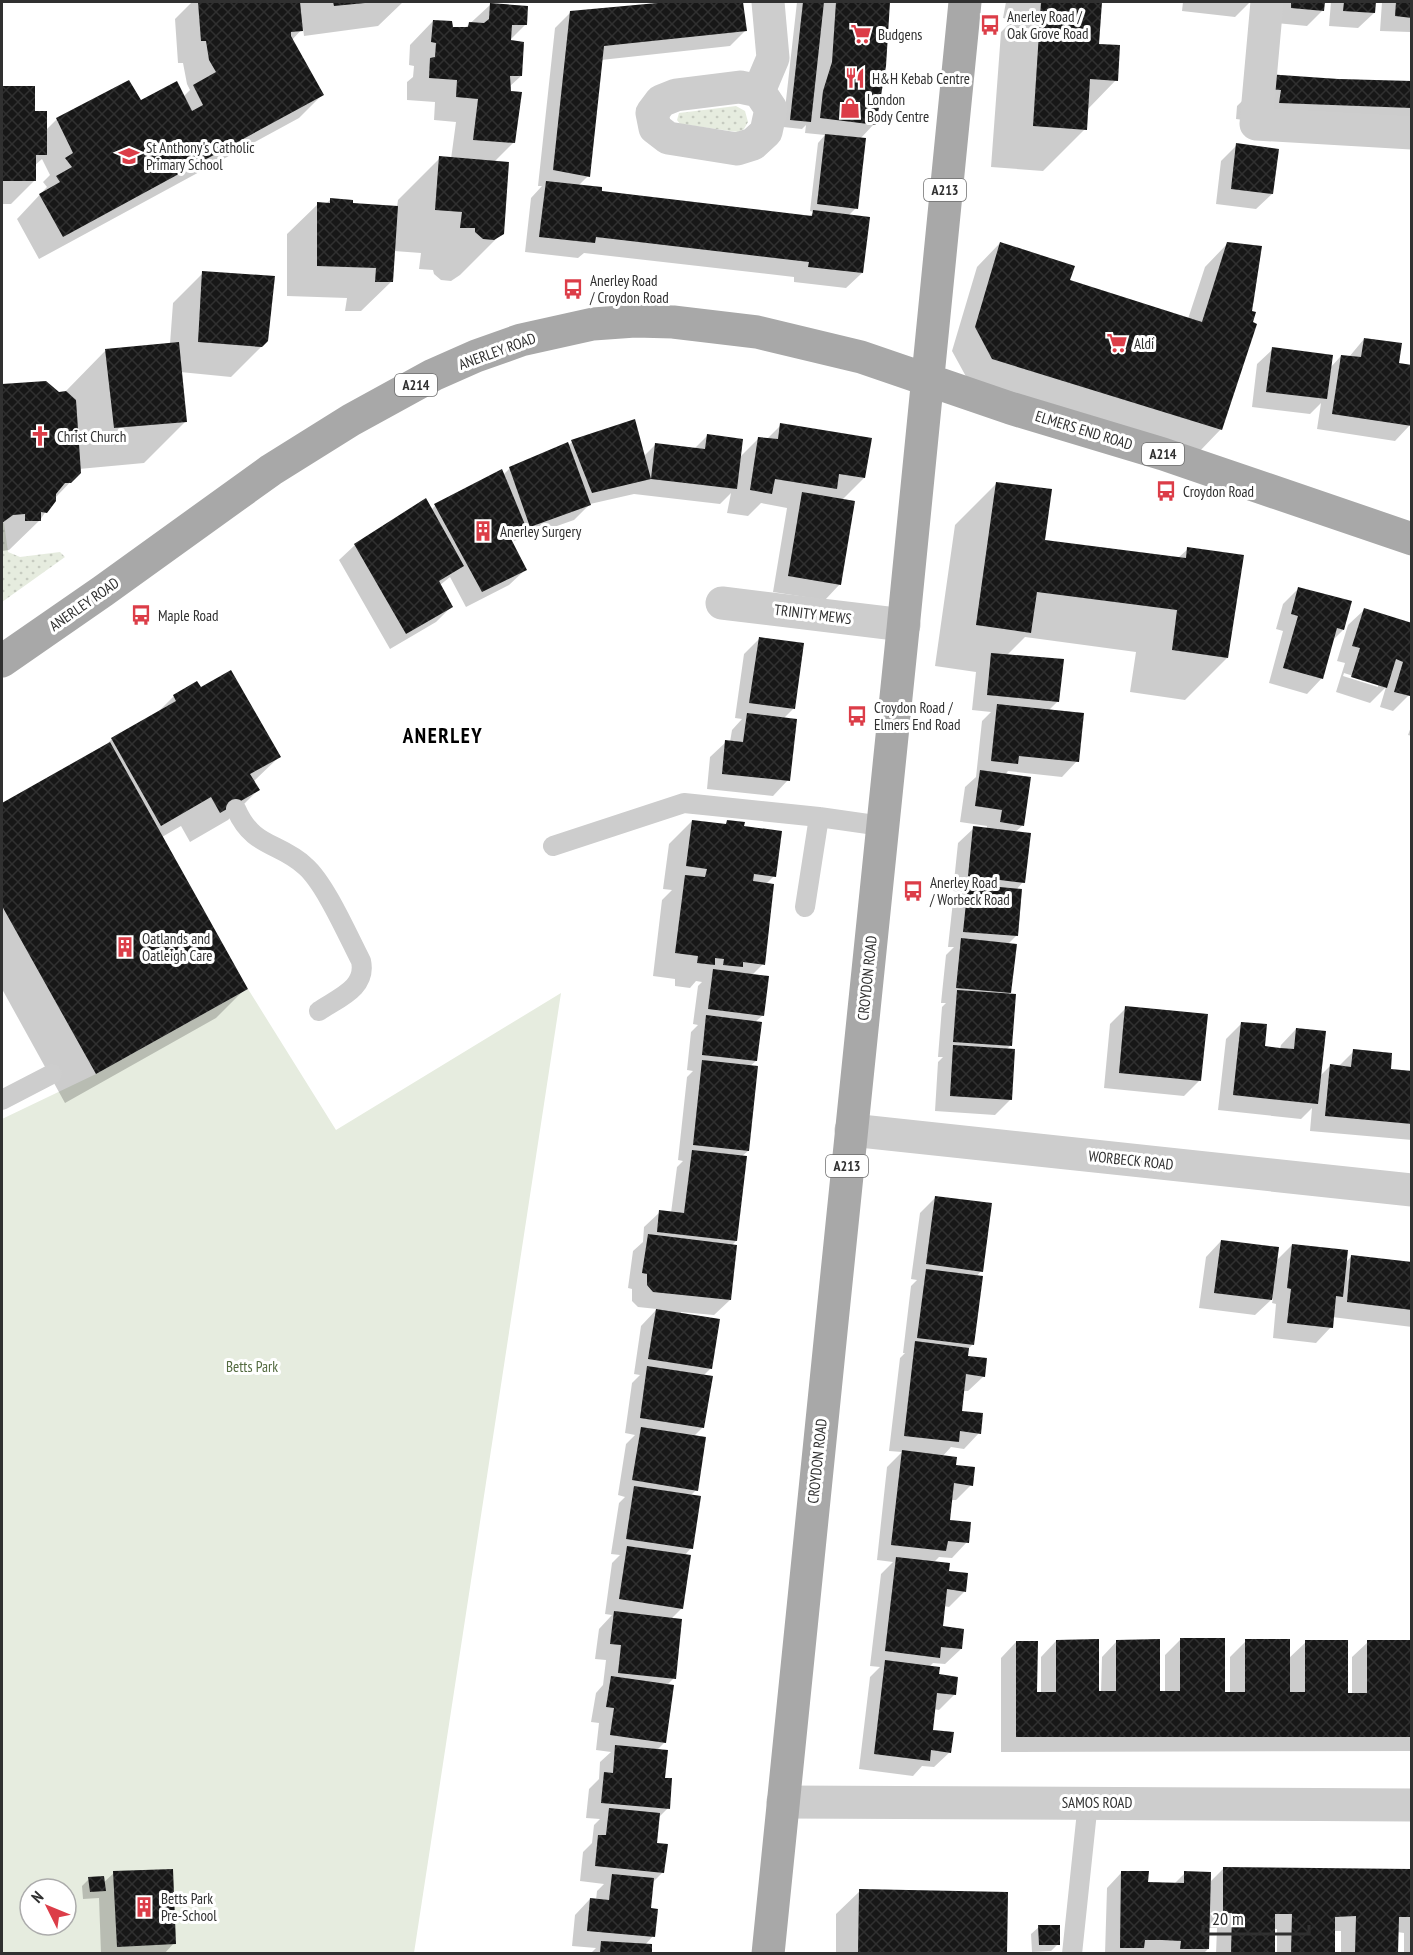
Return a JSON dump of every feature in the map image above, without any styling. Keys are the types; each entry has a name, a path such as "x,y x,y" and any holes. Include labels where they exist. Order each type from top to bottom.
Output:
{"main road":[{"name":"CROYDON ROAD","path":"768,1953 904,625 965,2"},
{"name":"ANERLEY ROAD","path":"2,661 271,470 341,426 433,375 521,340 593,324 635,321 673,322 757,332 793,339 861,357 927,379"},
{"name":"ELMERS END ROAD","path":"927,379 1010,408 1163,454 1412,539"}],"street":[{"path":"759,91 773,58 768,2"},
{"path":"1267,2 1256,124 1412,133"},
{"name":"TRINITY MEWS","path":"722,603 904,625"},
{"name":"WORBECK ROAD","path":"851,1130 1412,1190"},
{"name":"SAMOS ROAD","path":"783,1802 1412,1805"}],"lane":[{"path":"553,846 684,803 882,826"},
{"path":"236,809 244,825 254,836 306,866 318,882 361,961 364,972 358,984 319,1011"},
{"path":"805,907 819,817"},
{"path":"2,1100 52,1074"},
{"path":"1072,1953 1088,1802"}],"green space":[{"path":"736,106 745,111 748,122 744,129 738,132 680,124 677,120 679,113"},
{"path":"2,523 4,523 8,552 20,557 60,552 65,557 2,602"},
{"name":"Betts Park","path":"248,989 336,1130 561,993 414,1953 2,1954 2,1119 96,1074"}],"building":[{"path":"198,2 300,2 303,31 291,32 291,36 324,95 63,237 39,194 60,182 56,176 72,167 65,158 73,153 56,118 129,80 141,100 177,81 192,111 203,105 193,85 216,72 209,60 206,41 201,41"},
{"path":"333,2 365,2 365,3 334,6"},
{"path":"668,2 743,2 747,31 604,46 590,177 553,170 570,11"},
{"path":"803,2 824,2 811,122 790,120"},
{"path":"836,2 890,2 886,66 876,125 820,118 823,91 832,62"},
{"path":"1041,2 1102,2 1099,44 1120,45 1118,81 1090,79 1087,130 1033,126"},
{"path":"1291,2 1325,2 1324,11 1291,8"},
{"path":"1344,2 1376,2 1375,13 1343,11"},
{"path":"1396,2 1412,2 1412,18 1395,16"},
{"path":"490,3 528,6 527,25 512,25 511,40 524,42 522,76 510,76 511,91 522,92 515,143 473,140 478,99 456,97 457,80 429,78 430,58 435,57 436,43 431,42 433,20 452,21 453,27 468,27 469,22 484,23 489,19"},
{"path":"1267,74 1412,81 1412,108 1279,103 1281,90 1265,89"},
{"path":"2,86 35,86 35,111 47,111 47,155 36,155 36,181 2,181"},
{"path":"825,134 866,138 858,209 817,204"},
{"path":"1236,143 1279,149 1273,194 1231,189"},
{"path":"439,156 509,162 504,234 494,240 483,239 475,232 475,228 460,228 462,212 435,210"},
{"path":"546,181 602,187 602,191 812,216 813,210 870,217 863,273 808,267 809,262 596,237 595,243 539,237"},
{"path":"330,198 353,200 353,203 398,206 393,282 375,282 376,268 317,266 317,202 330,203"},
{"name":"Aldi","path":"1000,242 1075,266 1070,280 1202,322 1227,242 1262,246 1252,311 1256,312 1253,322 1257,324 1222,430 992,359 975,327"},
{"path":"202,271 275,276 268,341 262,347 198,342"},
{"path":"1364,338 1402,343 1399,363 1412,365 1412,426 1332,414 1341,355 1361,357"},
{"path":"179,342 187,422 114,428 105,349"},
{"path":"1272,347 1333,355 1327,399 1266,392"},
{"name":"Christ Church","path":"46,381 59,392 66,391 76,400 81,473 71,483 65,483 56,494 56,501 47,513 41,512 41,521 25,521 25,514 13,515 2,523 2,384"},
{"path":"635,419 651,479 592,493 571,440"},
{"path":"780,423 872,438 865,478 839,474 837,489 775,479 772,494 750,490 758,437 778,439"},
{"path":"707,434 743,439 737,489 651,479 655,443 705,449"},
{"path":"568,442 591,505 530,527 509,467"},
{"name":"Anerley Surgery","path":"502,469 526,527 509,535 527,570 482,592 434,504"},
{"path":"996,482 1052,489 1045,540 1186,558 1187,547 1244,555 1228,658 1172,650 1177,610 1037,592 1031,633 976,625"},
{"path":"802,492 855,501 841,585 788,576"},
{"path":"426,498 464,566 439,581 453,607 406,634 354,544"},
{"path":"1298,587 1352,601 1344,630 1337,628 1323,679 1283,668 1298,616 1291,614"},
{"path":"1364,608 1412,623 1410,696 1394,692 1403,662 1396,659 1387,688 1351,677 1360,648 1352,646"},
{"path":"759,637 804,643 795,709 749,703"},
{"path":"991,653 1064,659 1059,702 987,695"},
{"path":"231,670 281,757 250,774 260,790 220,813 211,797 161,826 111,738 176,701 173,695 197,681 201,687"},
{"path":"997,704 1084,713 1079,762 1019,756 1018,764 991,761"},
{"path":"747,713 797,719 790,781 722,774 725,740 743,742"},
{"name":"Oatlands and Oatleigh Care","path":"110,742 248,989 96,1074 2,906 2,803"},
{"path":"980,770 1031,777 1024,826 1000,822 1002,810 975,806"},
{"path":"692,820 726,824 727,820 745,822 744,826 782,831 776,877 754,874 753,881 774,884 765,965 743,962 743,967 723,965 724,959 715,958 715,965 697,963 698,956 675,953 685,875 705,877 707,869 686,866"},
{"path":"973,826 1031,833 1025,883 968,876"},
{"path":"968,884 1022,889 1018,936 963,932"},
{"path":"961,938 1017,944 1011,993 956,988"},
{"path":"713,969 769,976 764,1016 708,1009"},
{"path":"957,990 1016,994 1012,1046 953,1042"},
{"path":"1125,1006 1208,1014 1201,1081 1119,1073"},
{"path":"706,1015 762,1022 757,1061 702,1055"},
{"path":"1241,1022 1267,1024 1265,1046 1280,1048 1294,1049 1296,1028 1326,1031 1318,1104 1233,1095"},
{"path":"953,1045 1015,1049 1012,1100 950,1096"},
{"path":"1353,1049 1392,1053 1391,1069 1412,1071 1412,1124 1325,1116 1330,1064 1351,1067"},
{"path":"702,1060 758,1066 749,1151 693,1145"},
{"path":"692,1150 747,1156 737,1241 657,1232 659,1210 684,1213"},
{"path":"935,1196 992,1203 983,1272 926,1264"},
{"path":"648,1234 737,1245 731,1300 653,1292 647,1285 647,1274 642,1273"},
{"path":"1221,1240 1279,1247 1272,1300 1214,1293"},
{"path":"1292,1244 1348,1250 1343,1297 1336,1296 1333,1328 1287,1323 1291,1289 1287,1288"},
{"path":"1351,1255 1412,1262 1412,1310 1347,1302"},
{"path":"926,1269 983,1276 974,1345 917,1338"},
{"path":"656,1309 720,1319 712,1369 648,1359"},
{"path":"915,1341 969,1348 968,1356 987,1358 985,1377 966,1374 962,1411 983,1413 981,1434 960,1431 959,1442 904,1436"},
{"path":"647,1366 713,1376 704,1428 640,1418"},
{"path":"641,1427 706,1437 698,1491 632,1480"},
{"path":"902,1450 957,1457 956,1465 975,1467 973,1486 954,1483 950,1520 971,1522 969,1543 948,1541 946,1551 891,1545"},
{"path":"634,1486 701,1496 693,1549 626,1539"},
{"path":"627,1546 691,1555 683,1609 619,1599"},
{"path":"896,1557 950,1563 949,1571 968,1573 966,1592 947,1589 943,1626 964,1629 962,1649 941,1647 940,1658 885,1651"},
{"path":"614,1611 682,1619 676,1679 618,1673 621,1645 610,1644"},
{"path":"1180,1638 1225,1638 1225,1692 1245,1692 1245,1639 1290,1639 1290,1692 1305,1692 1305,1640 1348,1640 1348,1693 1367,1693 1367,1640 1410,1640 1412,1737 1016,1737 1016,1641 1038,1641 1037,1692 1056,1692 1056,1640 1099,1639 1099,1691 1116,1691 1116,1640 1160,1639 1160,1691 1180,1691"},
{"path":"885,1660 940,1667 939,1674 958,1677 956,1695 937,1693 933,1730 954,1732 951,1753 931,1750 930,1761 874,1754"},
{"path":"611,1676 674,1685 666,1743 610,1735 614,1708 606,1707"},
{"path":"615,1745 668,1750 665,1778 672,1778 670,1809 601,1803 604,1772 613,1773"},
{"path":"609,1808 660,1813 657,1843 668,1844 664,1873 595,1866 598,1835 606,1835"},
{"path":"1223,1867 1412,1869 1412,1917 1399,1917 1398,1953 1355,1953 1356,1916 1335,1917 1335,1953 1291,1953 1292,1914 1275,1914 1275,1953 1231,1953 1232,1913 1223,1913"},
{"name":"Betts Park Pre-School","path":"173,1869 176,1944 117,1947 113,1871"},
{"path":"1121,1871 1149,1871 1148,1882 1184,1883 1184,1871 1211,1872 1209,1949 1180,1949 1181,1941 1162,1940 1145,1940 1144,1948 1120,1948"},
{"path":"612,1874 654,1878 651,1908 658,1909 655,1937 587,1931 590,1898 609,1900"},
{"path":"104,1876 106,1891 90,1892 88,1877"},
{"path":"859,1889 1008,1892 1007,1953 858,1953"},
{"path":"1038,1925 1060,1925 1060,1945 1039,1945"},
{"path":"601,1941 652,1944 652,1953 600,1953"}],"place":[{"name":"Anerley Road / Oak Grove Road","path":"990,25"},
{"name":"Budgens","path":"861,34"},
{"name":"H&H Kebab Centre","path":"855,78"},
{"name":"London Body Centre","path":"850,108"},
{"name":"St Anthony's Catholic Primary School","path":"129,156"},
{"name":"Anerley Road / Croydon Road","path":"573,289"},
{"name":"Aldi","path":"1117,343"},
{"name":"Christ Church","path":"40,436"},
{"name":"Croydon Road","path":"1166,491"},
{"name":"Anerley Surgery","path":"483,531"},
{"name":"Maple Road","path":"141,615"},
{"name":"Croydon Road / Elmers End Road","path":"857,716"},
{"name":"Anerley Road / Worbeck Road","path":"913,891"},
{"name":"Oatlands and Oatleigh Care","path":"125,947"},
{"name":"Betts Park Pre-School","path":"144,1907"}],"district":[{"name":"ANERLEY","path":"443,735"}]}
